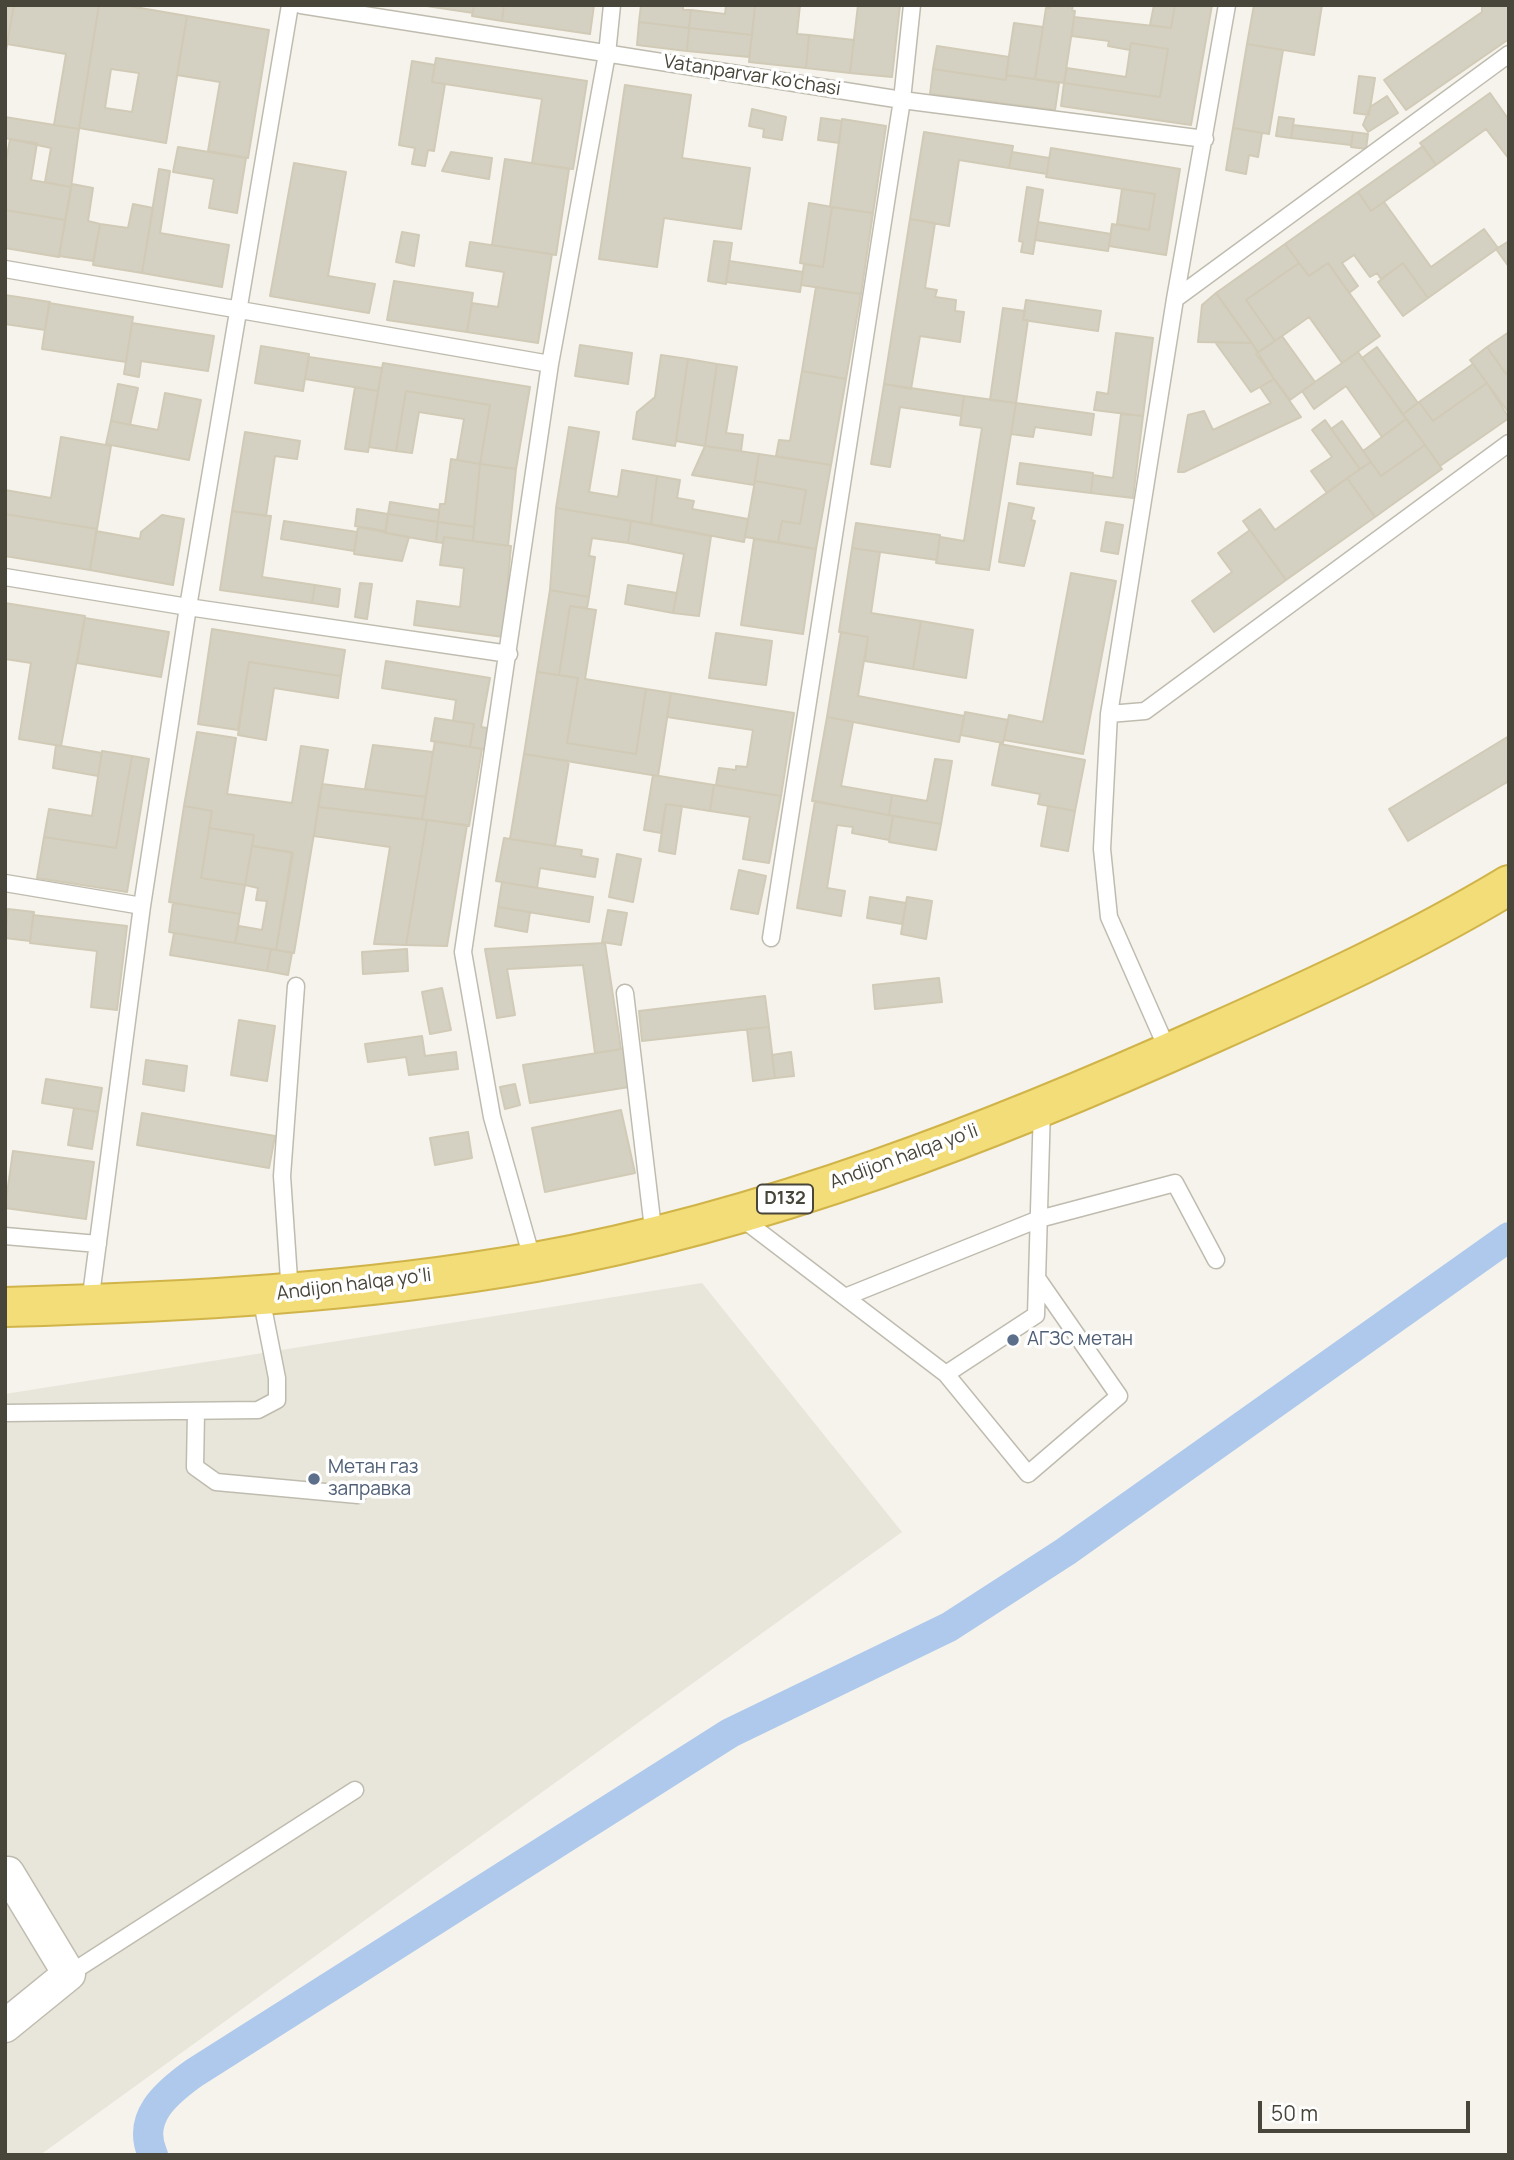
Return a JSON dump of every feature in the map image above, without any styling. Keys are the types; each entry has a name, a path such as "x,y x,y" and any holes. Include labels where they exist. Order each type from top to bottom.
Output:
{"highway":[{"name":"Andijon halqa yo‘li","path":"5,1307 276,1295 533,1262 654,1237 915,1154 1042,1107 1363,965 1509,885"}],"street":[{"path":"5,1873 8,1873 69,1974 5,2026"}],"lane":[{"path":"90,1304 142,906 188,607 290,5"},
{"name":"Vatanparvar ko'chasi","path":"301,5 902,100 1205,139"},
{"path":"533,1262 492,1117 463,952 550,364 607,54 612,5"},
{"path":"771,938 902,100 912,5"},
{"path":"1169,1053 1109,917 1102,849 1109,714 1175,299 1227,5"},
{"path":"1175,299 1509,54"},
{"path":"5,269 550,364"},
{"path":"1109,714 1145,711 1509,443"},
{"path":"5,577 188,607 509,653"},
{"path":"5,883 142,906"},
{"path":"5,1413 258,1410 277,1400 276,1295 296,986"},
{"path":"625,993 654,1237"},
{"path":"946,1374 1036,1315 1042,1107"},
{"path":"845,1297 1039,1219 1175,1183 1216,1260"},
{"path":"736,1213 946,1374 1028,1474 1119,1396 1037,1278"},
{"path":"5,1236 98,1244"},
{"path":"196,1412 195,1467 216,1482 358,1495"},
{"path":"69,1974 355,1790"}],"shaded area":[{"path":"702,1283 902,1532 40,2155 5,2155 5,1394"}],"building":[{"path":"5,5 14,5 5,56"},
{"path":"14,5 99,5 79,129 54,125 66,54 7,44"},
{"path":"99,5 123,5 187,16 166,143 79,128","holes":["111,69 139,73 132,112 105,108"]},
{"path":"420,5 474,5 473,13"},
{"path":"474,5 504,5 502,21 472,16"},
{"path":"504,5 594,5 590,34 502,21"},
{"path":"641,5 683,5 683,10 691,10 689,28 639,22"},
{"path":"726,5 755,5 752,35 689,28 691,10 725,14"},
{"path":"755,5 800,5 797,34 809,35 806,68 749,62"},
{"path":"858,5 900,5 892,77 850,73"},
{"path":"1050,5 1073,5 1072,10 1075,11 1064,83 1035,79 1046,8 1050,8"},
{"path":"1154,5 1175,5 1171,28 1150,25"},
{"path":"1175,5 1212,5 1191,125 1061,106 1064,83 1160,97 1168,49 1131,43 1130,50 1108,46 1109,41 1072,36 1074,17 1171,28"},
{"path":"1254,5 1322,5 1314,55 1247,44"},
{"path":"1482,5 1509,5 1509,39 1406,110 1384,80 1482,12"},
{"path":"187,16 269,30 248,158 208,151 220,82 177,75"},
{"path":"639,22 689,28 687,51 637,45"},
{"path":"1014,23 1043,27 1035,79 1006,75"},
{"path":"689,28 752,35 749,57 687,51"},
{"path":"809,35 854,40 850,73 806,68"},
{"path":"1131,43 1168,49 1160,97 1064,83 1067,68 1126,77"},
{"path":"1247,44 1283,50 1269,134 1233,128"},
{"path":"937,46 1009,57 1006,80 933,69"},
{"path":"436,58 587,81 573,169 532,163 542,99 432,82"},
{"path":"412,61 435,65 432,82 445,84 434,151 428,150 425,166 412,164 415,148 399,145"},
{"path":"933,69 1006,80 1006,75 1059,83 1055,110 930,94"},
{"path":"1359,76 1375,78 1369,115 1354,113"},
{"path":"625,85 691,95 682,158 750,168 741,229 664,218 657,267 599,259"},
{"path":"1490,93 1509,120 1509,159 1486,129 1436,165 1420,143"},
{"path":"1387,96 1398,113 1368,132 1363,125 1370,107"},
{"path":"752,109 786,117 782,140 763,137 764,129 749,126"},
{"path":"5,117 79,129 71,187 45,182 51,148 5,138"},
{"path":"1279,117 1294,119 1291,138 1276,136"},
{"path":"821,118 842,121 839,143 818,140"},
{"path":"842,119 886,126 873,213 830,207"},
{"path":"1293,125 1353,132 1351,145 1291,138"},
{"path":"1233,128 1262,133 1258,157 1249,155 1246,174 1226,170"},
{"path":"924,132 1013,146 1009,168 959,160 949,226 910,219"},
{"path":"1353,132 1368,134 1366,149 1351,147"},
{"path":"10,139 37,143 31,180 71,187 65,220 5,210 5,167"},
{"path":"1423,146 1436,165 1371,211 1358,192"},
{"path":"178,147 246,158 237,213 209,208 214,179 173,172"},
{"path":"1051,148 1180,169 1166,255 1109,246 1112,224 1149,230 1155,194 1046,177"},
{"path":"451,152 492,158 489,179 442,171"},
{"path":"1012,152 1049,158 1047,174 1009,168"},
{"path":"505,159 569,169 556,255 492,245"},
{"path":"294,163 346,172 328,276 375,284 369,313 270,296"},
{"path":"159,169 170,171 160,233 229,245 222,287 142,273"},
{"path":"72,184 93,188 88,221 100,224 93,261 59,256"},
{"path":"1027,187 1043,190 1033,254 1021,252 1023,242 1019,241"},
{"path":"1122,189 1155,194 1149,230 1117,224"},
{"path":"1358,192 1371,211 1384,202 1431,267 1484,229 1498,248 1428,298 1403,263 1381,279 1377,273 1370,277 1354,255 1342,263 1358,286 1349,293 1328,263 1309,276 1285,244"},
{"path":"809,203 832,207 823,267 800,263"},
{"path":"133,204 153,208 142,273 93,265 100,224 128,228"},
{"path":"832,207 873,213 861,294 801,285 804,264 823,267"},
{"path":"5,210 65,220 59,257 5,248"},
{"path":"910,219 935,223 925,288 937,290 935,297 956,300 955,311 964,312 960,342 920,336 911,389 884,384"},
{"path":"1038,222 1111,234 1108,251 1035,240"},
{"path":"402,232 419,235 414,266 396,262"},
{"path":"714,241 732,243 726,284 708,281"},
{"path":"1509,241 1509,267 1496,249"},
{"path":"470,242 552,254 538,343 467,332 472,303 498,307 504,272 466,266"},
{"path":"1285,244 1299,263 1246,300 1275,341 1258,352 1216,293"},
{"path":"729,261 803,272 800,292 726,282"},
{"path":"1299,263 1309,276 1328,263 1380,336 1342,363 1309,317 1275,341 1246,300"},
{"path":"1403,263 1428,298 1403,316 1378,282"},
{"path":"394,281 473,293 467,332 387,320"},
{"path":"816,287 861,294 846,379 802,371"},
{"path":"1216,293 1252,343 1198,342 1202,305"},
{"path":"5,295 50,302 45,330 5,324"},
{"path":"1026,300 1101,311 1098,331 1023,320"},
{"path":"49,303 133,317 126,362 42,349"},
{"path":"1003,308 1025,311 1023,320 1028,320 1016,403 990,400"},
{"path":"132,323 214,336 208,371 141,361 139,377 124,374"},
{"path":"1509,332 1509,372 1506,374 1487,347"},
{"path":"1116,333 1153,338 1143,416 1094,410 1097,392 1108,394"},
{"path":"1282,336 1315,382 1290,400 1256,354"},
{"path":"1215,342 1252,343 1274,379 1251,392"},
{"path":"580,345 632,353 628,384 575,376"},
{"path":"261,346 309,354 303,391 255,383"},
{"path":"1377,347 1418,403 1403,414 1362,358"},
{"path":"1487,347 1506,374 1509,372 1509,413 1470,360"},
{"path":"1358,352 1406,419 1382,437 1346,386 1314,409 1302,391"},
{"path":"661,355 688,359 675,446 633,439 637,412 655,397"},
{"path":"309,357 382,368 378,391 305,379"},
{"path":"688,359 717,364 705,446 676,441"},
{"path":"383,363 530,387 516,469 480,464 490,405 406,391 396,451 369,447"},
{"path":"717,364 737,367 726,433 743,435 741,451 705,446"},
{"path":"1473,364 1487,383 1433,421 1419,402"},
{"path":"802,371 846,379 831,465 776,456 779,440 790,441"},
{"path":"1274,379 1301,417 1184,472 1178,472 1188,415 1204,411 1213,430 1271,403 1260,387"},
{"path":"1487,383 1509,418 1440,466 1403,414 1419,402 1433,421"},
{"path":"118,384 138,388 130,425 111,421"},
{"path":"884,384 964,396 961,416 900,407 890,467 871,464"},
{"path":"355,387 378,391 368,452 345,449"},
{"path":"406,391 490,405 480,464 457,460 464,419 419,412 412,453 396,451"},
{"path":"165,393 201,400 189,460 106,444 111,421 158,430"},
{"path":"964,396 1016,403 989,570 936,563 940,537 964,541 982,428 960,425"},
{"path":"1016,403 1094,414 1091,435 1035,427 1033,437 1011,434"},
{"path":"1121,414 1143,416 1133,498 1091,493 1093,475 1113,478"},
{"path":"1406,419 1425,445 1381,476 1363,451"},
{"path":"1325,420 1360,469 1327,493 1311,471 1332,457 1312,430"},
{"path":"1342,421 1371,462 1360,469 1331,429"},
{"path":"569,427 599,432 589,492 618,497 622,470 657,476 651,524 556,508"},
{"path":"245,432 300,441 297,459 275,456 266,516 232,511"},
{"path":"61,437 111,446 97,529 5,514 5,490 51,498"},
{"path":"1425,445 1442,469 1375,517 1347,478 1371,462 1381,476"},
{"path":"705,446 759,454 754,485 692,475"},
{"path":"759,454 831,465 816,549 778,542 782,521 800,524 806,490 755,481"},
{"path":"451,459 480,464 474,527 438,522 440,504 445,504"},
{"path":"1020,463 1093,473 1091,493 1017,484"},
{"path":"480,464 516,469 508,546 473,541"},
{"path":"657,476 680,480 677,498 694,501 692,509 748,519 744,542 651,524"},
{"path":"1347,478 1375,517 1286,580 1243,521 1260,509 1275,530"},
{"path":"755,481 806,490 800,524 782,521 778,542 745,537"},
{"path":"390,502 439,510 438,522 388,514"},
{"path":"1009,503 1034,508 1031,520 1035,521 1024,566 999,562"},
{"path":"556,508 631,521 628,543 592,538 589,556 595,557 589,597 550,590"},
{"path":"357,509 388,514 386,531 355,526"},
{"path":"232,511 271,516 262,577 315,585 312,603 220,590"},
{"path":"5,514 97,529 90,570 5,556"},
{"path":"388,514 438,522 436,542 385,533"},
{"path":"162,515 184,519 173,585 90,570 96,531 140,539 141,532"},
{"path":"284,521 357,532 354,551 281,539"},
{"path":"631,521 711,536 699,616 673,613 684,554 628,543"},
{"path":"438,522 474,527 473,541 444,537 443,543 436,542"},
{"path":"1106,522 1123,525 1118,554 1101,551"},
{"path":"856,523 940,535 937,560 852,548"},
{"path":"358,527 409,537 402,561 354,554"},
{"path":"1250,530 1286,580 1214,632 1192,601 1232,572 1218,553"},
{"path":"444,537 511,546 503,637 414,625 417,601 460,607 464,568 440,565"},
{"path":"754,539 816,549 803,634 741,625"},
{"path":"852,548 880,552 871,613 921,621 913,669 865,661 868,637 839,632"},
{"path":"1071,573 1116,581 1083,754 1004,740 1009,715 1043,722"},
{"path":"360,583 372,584 367,619 355,617"},
{"path":"315,585 340,589 338,607 312,603"},
{"path":"628,585 677,593 673,613 625,604"},
{"path":"550,590 589,597 587,608 570,606 559,675 537,672"},
{"path":"5,603 85,616 61,746 19,739 31,663 5,659"},
{"path":"570,606 596,610 585,679 646,689 636,754 567,743 578,678 559,675"},
{"path":"85,618 169,632 161,677 77,663"},
{"path":"921,621 973,630 966,678 913,669"},
{"path":"212,629 345,650 341,676 249,662 238,730 198,724"},
{"path":"841,632 868,637 858,696 964,716 959,742 827,717"},
{"path":"716,633 772,641 766,685 709,678"},
{"path":"386,661 490,678 481,727 493,729 490,750 470,747 474,724 453,721 456,700 382,688"},
{"path":"249,662 341,676 338,698 274,688 266,740 238,735"},
{"path":"537,672 578,678 567,743 636,754 646,689 671,693 658,776 524,754"},
{"path":"671,693 794,713 781,796 716,785 719,768 736,770 736,766 747,767 753,730 667,717"},
{"path":"965,712 1008,720 1003,743 961,735"},
{"path":"827,717 853,722 841,786 892,795 889,815 812,801"},
{"path":"435,718 474,724 470,747 431,741"},
{"path":"197,732 236,738 227,794 292,803 301,746 328,750 294,953 276,950 293,853 252,846 254,835 209,828 212,811 184,806"},
{"path":"1509,736 1509,781 1408,841 1389,809"},
{"path":"435,741 482,749 469,826 422,819"},
{"path":"1000,744 1085,760 1075,811 1038,804 1040,794 992,785"},
{"path":"56,745 102,753 98,776 53,768"},
{"path":"373,745 433,752 426,797 365,789"},
{"path":"102,751 132,756 116,848 44,837 49,809 92,816"},
{"path":"524,754 569,761 555,846 510,839"},
{"path":"132,756 149,759 127,892 37,878 44,837 116,848"},
{"path":"935,759 952,761 941,824 889,815 892,795 927,801"},
{"path":"653,775 714,785 710,811 666,804 661,833 644,830"},
{"path":"322,784 426,797 422,819 318,807"},
{"path":"714,785 781,796 769,863 743,859 750,817 710,811"},
{"path":"815,801 893,816 889,840 852,833 853,827 837,825 827,888 845,891 841,916 797,908"},
{"path":"666,804 682,806 675,854 659,851"},
{"path":"184,806 212,811 201,878 245,885 240,914 169,902"},
{"path":"1048,806 1075,811 1068,851 1041,846"},
{"path":"318,807 427,820 406,945 374,944 390,847 314,836"},
{"path":"893,816 941,824 936,850 889,842"},
{"path":"427,820 467,825 447,946 406,945"},
{"path":"209,828 254,835 245,885 201,878"},
{"path":"504,838 582,850 581,856 598,859 595,877 540,868 537,888 496,881"},
{"path":"252,846 292,852 276,950 235,943 239,926 262,930 267,901 256,900 258,888 245,885"},
{"path":"617,854 641,859 633,902 609,897"},
{"path":"739,870 766,876 758,914 731,909"},
{"path":"502,882 593,897 589,922 498,907"},
{"path":"870,897 906,903 902,924 867,918"},
{"path":"907,897 932,901 926,939 901,934"},
{"path":"173,903 240,914 235,943 169,932"},
{"path":"498,907 530,912 527,932 495,926"},
{"path":"8,909 34,912 30,941 5,938"},
{"path":"608,910 627,913 621,945 602,942"},
{"path":"33,915 127,926 117,1010 91,1007 97,951 30,943"},
{"path":"174,933 271,949 267,971 170,955"},
{"path":"605,943 621,1049 595,1053 583,965 507,969 515,1015 497,1018 485,949"},
{"path":"271,949 292,953 288,975 267,971"},
{"path":"407,949 408,971 363,974 362,952"},
{"path":"939,978 942,1002 875,1009 873,985"},
{"path":"442,988 451,1030 430,1034 422,992"},
{"path":"765,996 769,1027 642,1041 639,1011"},
{"path":"239,1020 275,1026 267,1081 231,1075"},
{"path":"769,1027 775,1078 753,1081 747,1029"},
{"path":"422,1036 425,1056 456,1052 458,1069 409,1075 406,1057 368,1062 365,1044"},
{"path":"628,1048 635,1086 530,1103 523,1065"},
{"path":"791,1052 794,1076 775,1078 772,1055"},
{"path":"146,1060 187,1066 184,1091 143,1084"},
{"path":"46,1079 102,1088 98,1112 42,1103"},
{"path":"515,1084 520,1105 505,1109 500,1087"},
{"path":"74,1108 98,1112 92,1149 68,1145"},
{"path":"621,1110 635,1173 545,1192 532,1128"},
{"path":"142,1113 275,1136 269,1168 137,1145"},
{"path":"468,1132 472,1158 435,1165 430,1138"},
{"path":"13,1151 94,1162 86,1219 5,1208"}],"waterway":[{"path":"153,2155 148,2129 151,2118 164,2098 194,2073 730,1733 949,1627 1065,1552 1509,1237"}],"place":[{"name":"АГЗС метан","path":"1013,1340"},
{"name":"Метан газ заправка","path":"314,1479"}]}
